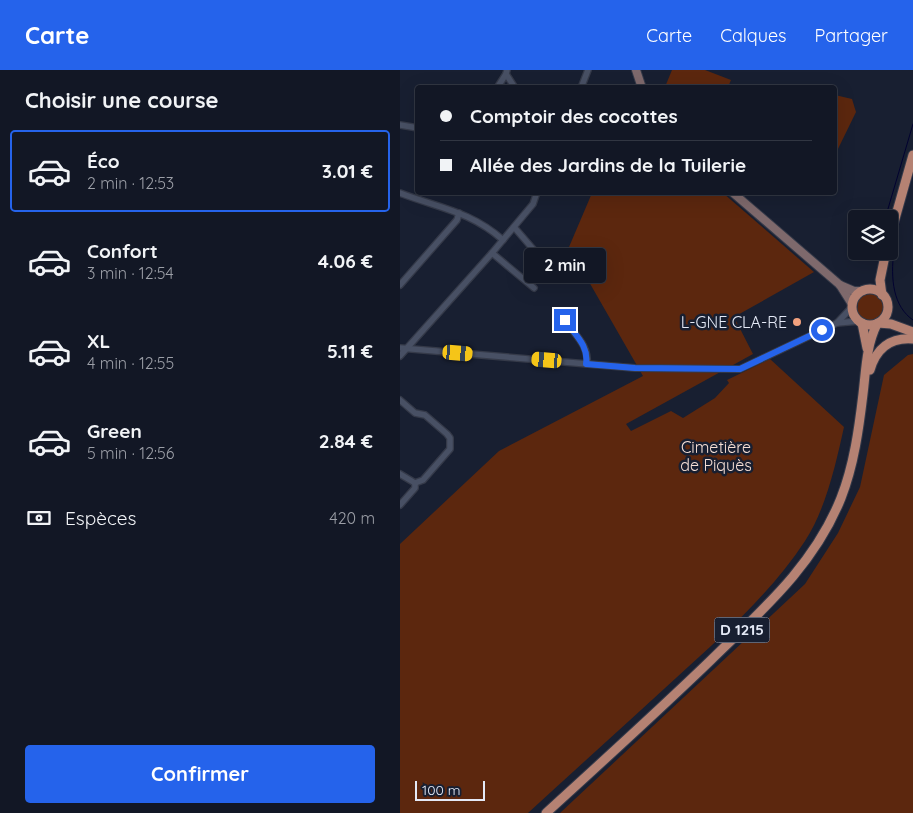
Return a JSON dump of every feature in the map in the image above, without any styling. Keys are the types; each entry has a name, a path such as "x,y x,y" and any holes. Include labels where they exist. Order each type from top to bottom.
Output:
{"main road":[{"path":"636,70 641,85"},
{"path":"897,210 913,155"},
{"path":"735,195 840,285 854,291 866,290 882,295"},
{"path":"883,260 880,285 882,295 890,315 904,328"},
{"path":"852,306 856,296 866,290 881,268"},
{"path":"840,285 852,306 854,316 861,322 878,323 904,328 913,332"},
{"path":"878,323 885,316 888,307"},
{"name":"D 1215","path":"861,322 868,353"},
{"name":"D 1215","path":"546,813 755,618 791,581 809,558 829,525 842,496 852,465 863,399 868,353 878,323"},
{"path":"863,399 873,359 879,350 894,340 913,339"}],"street":[{"path":"582,85 588,70"},
{"path":"507,72 513,85"},
{"path":"500,85 507,72"},
{"path":"400,125 415,128"},
{"path":"400,193 459,213 485,225 503,240"},
{"path":"400,356 403,348 503,240 533,204 537,195"},
{"path":"400,285 457,220 459,213"},
{"path":"514,227 558,278"},
{"path":"492,252 534,288"},
{"path":"837,323 852,306"},
{"path":"566,317 565,320 576,332 587,354 586,364"},
{"path":"403,348 635,368 740,369 837,323 861,322"},
{"path":"400,400 415,413 425,415 432,421 447,434 451,444 450,449 423,480 415,483"},
{"path":"400,474 415,483"},
{"path":"400,505 415,488 415,483"}],"green space":[{"path":"672,70 705,70 731,80 729,85 666,85"},
{"path":"837,95 852,99 856,112 837,151"},
{"name":"Cimetière de Piquès","path":"591,195 725,195 814,272 734,317 753,354 626,424 631,431 671,411 683,418 715,398 729,383 727,380 770,359 844,427 829,486 819,515 805,541 792,560 761,596 711,646 528,813 400,813 400,544 499,451 643,376 569,247"},
{"path":"868,293 878,295 885,307 882,316 869,322 860,319 856,313 858,305 856,302 860,297"},
{"path":"913,354 913,813 560,813 805,584 838,533 860,487 884,375 908,355"}],"waterway":[{"path":"888,210 913,124"},
{"path":"913,174 898,229 893,272 895,291 901,307 913,320"}],"place":[{"name":"L-GNE CLA-RE","path":"797,322"}],"route":[{"path":"565,320 569,327 576,332 587,354 586,364 635,368 740,369 822,330"}]}
